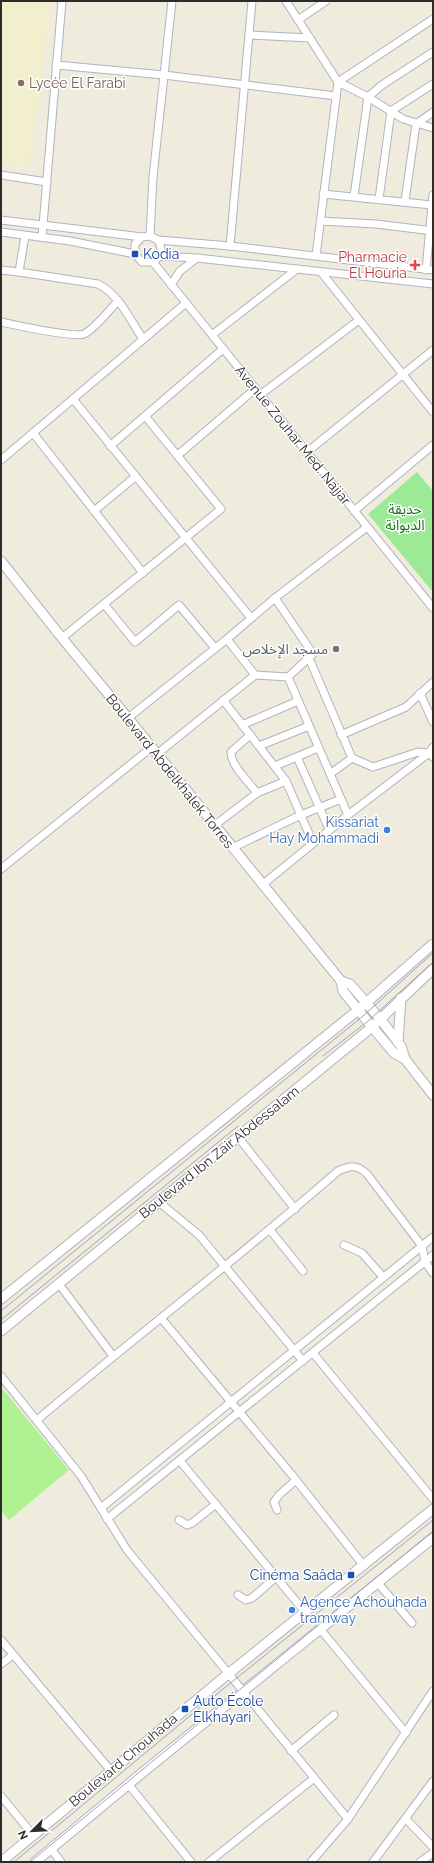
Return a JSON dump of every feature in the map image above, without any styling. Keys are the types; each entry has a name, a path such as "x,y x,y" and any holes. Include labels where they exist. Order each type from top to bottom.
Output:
{"street":[{"path":"42,237 62,1"},
{"path":"135,254 135,244 146,236 172,1"},
{"path":"230,246 252,1"},
{"path":"286,1 338,82 368,97 403,119 433,128"},
{"path":"298,20 326,1"},
{"path":"316,256 338,82 433,19"},
{"path":"249,35 310,38"},
{"path":"354,196 368,97 382,85 433,52"},
{"path":"56,65 164,75 336,96"},
{"path":"379,199 391,111 433,84"},
{"path":"405,201 416,124 433,112"},
{"path":"1,175 47,182"},
{"path":"323,194 405,201 432,205"},
{"path":"1,220 146,236 158,240 230,246 430,270 433,195"},
{"path":"320,221 376,224 432,231"},
{"path":"1,232 88,244 135,254 142,262 153,262 160,256 161,247 158,240"},
{"path":"19,272 25,236"},
{"path":"160,256 197,258 433,284"},
{"path":"171,285 180,271 197,258"},
{"name":"Avenue Zouhar Med. Najjar","path":"153,262 433,608"},
{"path":"212,335 297,269"},
{"path":"1,270 98,284 111,292 143,339"},
{"path":"321,272 433,412"},
{"path":"1,322 83,335 91,329 118,301"},
{"path":"1,460 186,303"},
{"path":"260,395 358,320"},
{"path":"110,446 223,349"},
{"path":"307,452 433,350"},
{"path":"178,455 256,389"},
{"path":"72,399 251,618"},
{"path":"62,638 186,539 221,509 145,416"},
{"path":"33,433 143,573"},
{"path":"354,511 433,445"},
{"path":"94,510 136,477"},
{"path":"128,718 228,639 275,598 367,527"},
{"name":"Boulevard Abdelkhalek Torres","path":"1,560 62,638 340,981 343,991 358,1010 394,1053 405,1059"},
{"path":"1,868 154,750 255,675 288,677 314,654 275,598"},
{"path":"104,604 135,642 179,605 215,648"},
{"path":"228,639 255,675"},
{"path":"309,658 352,758 373,767 418,752 432,753"},
{"path":"288,677 348,815"},
{"path":"341,734 406,707 433,682"},
{"path":"420,693 433,722"},
{"path":"223,700 286,781 313,843"},
{"path":"242,725 298,701"},
{"path":"259,746 309,726"},
{"path":"250,735 231,752 231,755 234,763 257,793"},
{"path":"275,766 318,748"},
{"path":"262,885 329,829 432,753"},
{"path":"297,757 329,829"},
{"path":"330,774 352,758"},
{"path":"215,826 257,793 286,781"},
{"path":"232,848 301,815 341,799"},
{"name":"Boulevard Ibn Zair Abdessalam","path":"1,1299 358,1010 433,944"},
{"name":"Boulevard Ibn Zair Abdessalam","path":"1,1331 381,1020 401,998 433,969"},
{"name":"Boulevard Abdelkhalek Torres","path":"340,981 350,984 381,1020 398,1042 405,1059 433,1095"},
{"path":"398,1042 401,998"},
{"path":"238,1137 295,1209"},
{"path":"37,1420 113,1356 270,1230 338,1171 354,1166 361,1168 367,1174 422,1246 425,1262 433,1273"},
{"path":"159,1202 199,1235 303,1361"},
{"path":"270,1230 303,1271"},
{"path":"101,1508 433,1237"},
{"path":"344,1245 362,1253 384,1278"},
{"path":"107,1519 433,1255"},
{"path":"59,1284 113,1356"},
{"path":"161,1318 296,1480 364,1566"},
{"path":"313,1353 433,1499"},
{"path":"1,1376 81,1476 127,1550 348,1819"},
{"path":"180,1460 305,1612"},
{"path":"277,1510 274,1502 279,1495 296,1480"},
{"path":"179,1520 187,1525 192,1523 216,1504"},
{"name":"Boulevard Chouhada","path":"1,1862 228,1674 433,1509"},
{"name":"Boulevard Chouhada","path":"35,1862 321,1630 377,1582 433,1538"},
{"path":"238,1595 246,1600 252,1598 276,1577"},
{"path":"377,1582 412,1623"},
{"path":"321,1630 406,1733"},
{"path":"1,1640 111,1771"},
{"path":"1,1664 13,1655"},
{"path":"311,1862 348,1819 433,1691"},
{"path":"291,1751 334,1715"},
{"path":"209,1862 313,1778"},
{"path":"373,1862 433,1781"},
{"path":"129,1785 191,1862"},
{"path":"1,1796 33,1835"},
{"path":"406,1819 433,1847"},
{"path":"51,1849 61,1862"},
{"path":"420,1862 433,1853"}],"shaded area":[{"name":"Lycée El Farabi","path":"1,1 51,1 29,168 1,165"}],"green space":[{"name":"حديقة الديوانة","path":"417,472 433,491 432,591 368,514"},
{"path":"1,1387 69,1470 9,1520 1,1510"}],"tram line":[{"path":"1,1311 363,1016 433,953"},
{"path":"323,1056 368,1021 433,962"},
{"path":"1,1320 238,1126"},
{"path":"14,1862 197,1710 433,1520"},
{"path":"30,1862 433,1531"}],"place":[{"name":"Lycée El Farabi","path":"21,83"},
{"name":"Kodia","path":"135,254"},
{"name":"Pharmacie El Houria","path":"415,265"},
{"name":"مسجد الإخلاص","path":"336,649"},
{"name":"Kissariat Hay Mohammadi","path":"387,830"},
{"name":"Cinéma Saâda","path":"351,1575"},
{"name":"Agence Achouhada tramway","path":"292,1610"},
{"name":"Auto École Elkhayari","path":"185,1709"}]}
